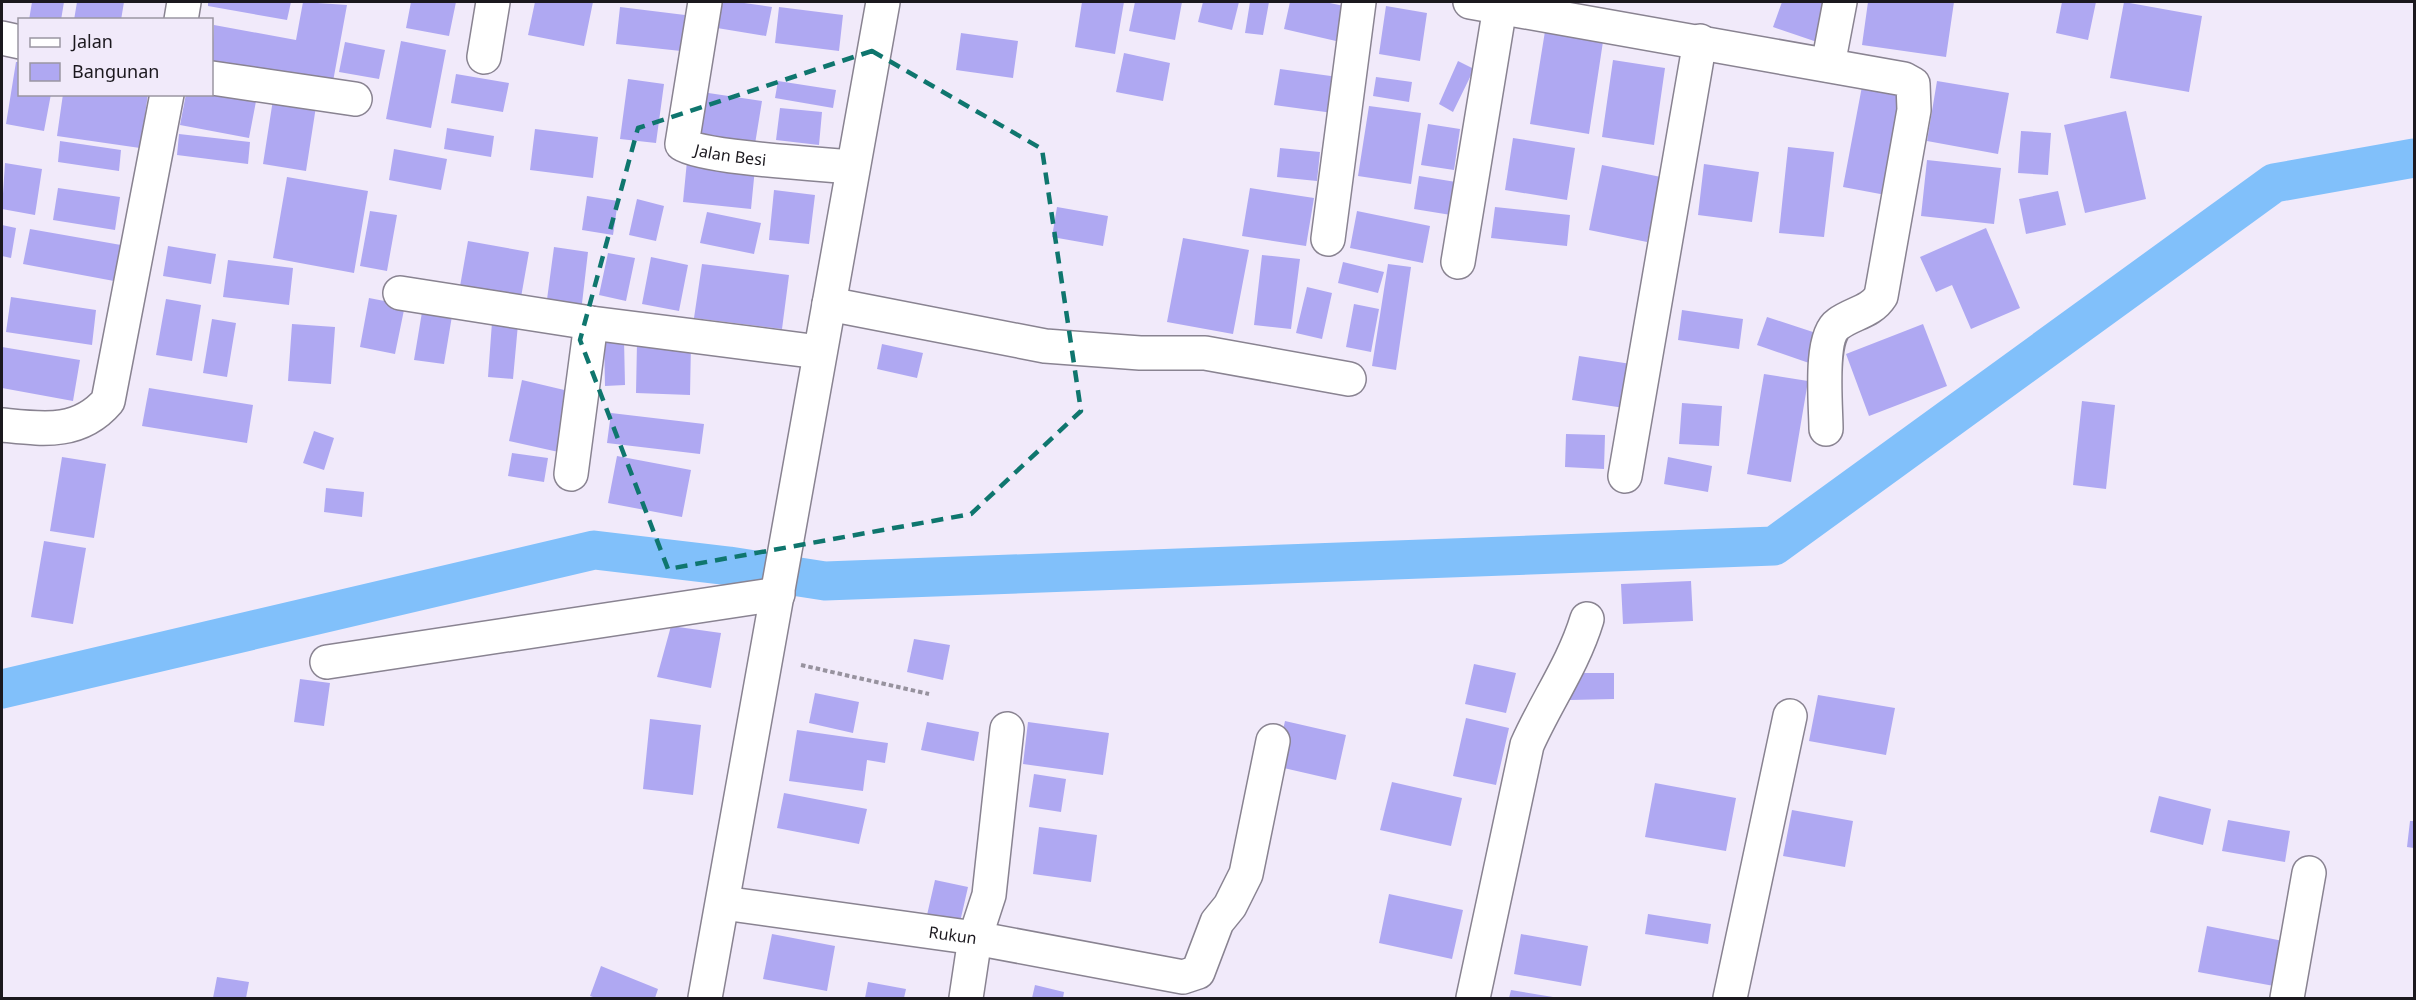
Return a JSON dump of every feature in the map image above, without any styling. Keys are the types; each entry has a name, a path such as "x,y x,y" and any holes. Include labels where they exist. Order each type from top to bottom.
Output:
{"street":[{"path":"181,18 184,2"},
{"path":"484,57 493,2"},
{"name":"Jalan Besi","path":"705,2 682,144 696,149 740,156 854,167"},
{"path":"705,999 883,2"},
{"path":"1328,239 1359,2"},
{"path":"1828,65 1840,2"},
{"path":"1458,262 1485,4 1904,78 1913,84 1915,94 1881,296 1869,308 1838,324 1830,332 1827,347 1826,429"},
{"path":"2,38 18,42"},
{"path":"1625,476 1700,41"},
{"path":"213,78 355,99"},
{"path":"2,425 44,429 77,424 97,413 108,401 167,96"},
{"path":"400,293 591,323 819,352"},
{"path":"829,304 1045,346 1140,353 1204,353 1349,379"},
{"path":"571,474 591,323"},
{"path":"327,662 779,583"},
{"path":"1473,999 1527,745 1545,706 1559,687 1578,648 1587,619"},
{"path":"1730,999 1790,716"},
{"path":"966,999 975,938 989,895 1007,729"},
{"name":"Rukun","path":"723,903 975,938 1183,977 1198,972 1217,922 1230,906 1246,874 1274,741"},
{"path":"2287,999 2309,873"}],"path":[{"path":"767,658 929,694"}],"highlighted area":[{"path":"872,51 1042,149 1081,411 971,514 668,569 580,340 638,128"}],"building":[{"path":"32,2 64,2 61,18 29,18"},
{"path":"77,2 124,2 121,18 74,18"},
{"path":"208,2 291,2 287,20 208,6"},
{"path":"303,2 347,5 332,87 213,62 214,25 296,40"},
{"path":"411,2 456,2 449,36 406,28"},
{"path":"535,2 593,2 584,46 528,35"},
{"path":"715,2 737,2 772,7 766,36 711,27"},
{"path":"1082,2 1124,2 1115,54 1075,47"},
{"path":"1135,2 1182,2 1175,40 1129,31"},
{"path":"1203,2 1239,2 1232,30 1198,22"},
{"path":"1250,2 1269,2 1263,35 1245,33"},
{"path":"1290,2 1325,2 1344,6 1336,41 1284,29"},
{"path":"1782,2 1833,2 1820,43 1773,27"},
{"path":"1868,2 1954,2 1946,57 1862,45"},
{"path":"2062,2 2096,2 2088,40 2056,33"},
{"path":"2124,2 2202,16 2189,92 2110,78"},
{"path":"1386,6 1427,13 1420,61 1379,54"},
{"path":"620,7 685,15 681,51 616,44"},
{"path":"779,7 843,15 839,51 775,43"},
{"path":"1546,25 1604,35 1589,134 1530,124"},
{"path":"961,33 1018,41 1013,78 956,70"},
{"path":"401,41 446,50 431,128 386,119"},
{"path":"345,42 385,50 379,79 339,72"},
{"path":"1124,53 1170,63 1163,101 1116,92"},
{"path":"1613,60 1665,68 1654,145 1602,137"},
{"path":"1458,61 1474,69 1453,112 1439,104"},
{"path":"16,62 18,62 18,96 51,96 44,131 6,124"},
{"path":"1280,69 1338,77 1333,113 1274,105"},
{"path":"456,74 509,83 503,112 451,103"},
{"path":"1376,77 1412,82 1409,102 1373,96"},
{"path":"628,79 664,84 656,143 620,139"},
{"path":"778,81 836,90 833,108 775,98"},
{"path":"1863,81 1910,90 1891,196 1843,187"},
{"path":"1937,81 2009,93 1998,154 1927,141"},
{"path":"695,91 762,101 755,144 689,134"},
{"path":"274,93 317,100 306,171 263,164"},
{"path":"63,96 148,96 140,148 57,136"},
{"path":"186,96 257,96 249,138 180,125"},
{"path":"1369,106 1421,113 1411,184 1358,176"},
{"path":"780,108 822,112 819,145 776,140"},
{"path":"2126,111 2146,199 2085,213 2064,125"},
{"path":"1428,124 1460,129 1454,170 1421,165"},
{"path":"447,128 494,136 491,157 444,149"},
{"path":"535,129 598,137 593,178 530,170"},
{"path":"2021,131 2051,133 2048,175 2018,173"},
{"path":"179,134 250,142 248,164 177,155"},
{"path":"1513,138 1575,148 1567,200 1505,190"},
{"path":"60,141 121,150 119,171 58,162"},
{"path":"1788,147 1834,152 1824,237 1779,233"},
{"path":"1280,148 1320,152 1317,181 1277,177"},
{"path":"394,149 447,159 441,190 389,180"},
{"path":"1927,160 2001,168 1994,224 1921,216"},
{"path":"687,161 755,168 751,209 683,202"},
{"path":"5,163 42,169 35,215 2,209"},
{"path":"1704,164 1759,172 1752,222 1698,215"},
{"path":"1602,165 1661,177 1647,242 1589,230"},
{"path":"1419,176 1456,182 1451,215 1414,209"},
{"path":"287,177 368,191 354,273 273,258"},
{"path":"58,188 120,197 115,230 53,220"},
{"path":"1250,188 1314,198 1306,246 1242,236"},
{"path":"774,190 815,195 809,244 769,240"},
{"path":"2058,191 2066,225 2026,234 2019,199"},
{"path":"587,196 618,201 613,235 582,230"},
{"path":"637,199 664,206 656,241 629,235"},
{"path":"1057,207 1108,216 1103,246 1052,237"},
{"path":"1495,207 1570,215 1567,246 1491,238"},
{"path":"370,211 397,215 387,271 360,266"},
{"path":"1357,211 1430,226 1423,263 1350,248"},
{"path":"707,212 761,223 754,254 700,243"},
{"path":"2,225 16,228 11,258 2,256"},
{"path":"1986,228 2020,308 1971,329 1952,285 1936,292 1920,257"},
{"path":"30,229 121,245 114,281 23,264"},
{"path":"1183,238 1249,250 1233,334 1167,322"},
{"path":"468,241 529,252 520,303 459,292"},
{"path":"168,246 216,254 211,284 163,276"},
{"path":"554,247 588,252 581,312 546,307"},
{"path":"608,253 635,258 626,301 599,295"},
{"path":"1262,255 1300,259 1291,329 1254,325"},
{"path":"651,257 688,265 679,311 642,304"},
{"path":"228,260 293,268 289,305 223,297"},
{"path":"1343,262 1384,272 1378,293 1338,283"},
{"path":"702,264 789,275 782,329 694,318"},
{"path":"1388,264 1411,267 1396,370 1372,366"},
{"path":"1307,287 1332,293 1322,339 1296,333"},
{"path":"11,297 96,310 92,345 6,332"},
{"path":"369,298 405,305 395,354 360,347"},
{"path":"166,299 201,305 192,361 156,355"},
{"path":"1354,304 1379,309 1371,352 1346,347"},
{"path":"423,306 453,310 444,364 414,360"},
{"path":"1682,310 1743,319 1739,349 1678,340"},
{"path":"1767,317 1819,334 1809,363 1757,345"},
{"path":"212,319 236,323 227,377 203,373"},
{"path":"492,322 518,324 513,379 488,377"},
{"path":"292,324 335,327 331,384 288,381"},
{"path":"1923,324 1947,386 1869,416 1846,354"},
{"path":"604,339 624,339 625,385 605,386"},
{"path":"637,342 691,343 690,395 636,393"},
{"path":"882,344 923,353 917,378 877,369"},
{"path":"2,347 80,360 73,401 2,388"},
{"path":"1579,356 1631,364 1624,408 1572,400"},
{"path":"1764,374 1808,381 1791,482 1747,474"},
{"path":"522,380 577,393 563,453 509,441"},
{"path":"149,388 253,405 247,443 142,426"},
{"path":"2082,401 2115,405 2106,489 2073,485"},
{"path":"1682,403 1722,406 1719,446 1679,444"},
{"path":"611,413 704,424 700,454 607,443"},
{"path":"314,431 334,438 324,470 303,463"},
{"path":"1566,434 1605,435 1604,469 1565,467"},
{"path":"512,453 548,458 544,482 508,476"},
{"path":"617,456 691,470 682,517 608,503"},
{"path":"62,457 106,464 94,538 50,531"},
{"path":"1668,457 1712,466 1708,492 1664,484"},
{"path":"326,488 364,492 362,517 324,512"},
{"path":"44,541 86,548 73,624 31,617"},
{"path":"1691,581 1693,621 1623,624 1621,584"},
{"path":"671,626 721,633 711,688 657,677"},
{"path":"914,639 950,645 943,680 907,672"},
{"path":"1474,664 1516,673 1506,713 1465,704"},
{"path":"1569,673 1614,673 1614,699 1570,700"},
{"path":"300,679 330,683 324,726 294,722"},
{"path":"815,693 859,702 853,733 809,723"},
{"path":"1818,695 1895,708 1886,755 1809,741"},
{"path":"1466,718 1509,728 1496,785 1453,776"},
{"path":"650,719 701,725 693,795 643,789"},
{"path":"1285,721 1346,735 1336,780 1275,766"},
{"path":"927,722 979,732 974,761 921,750"},
{"path":"1028,722 1109,733 1103,775 1023,764"},
{"path":"797,730 888,743 885,763 867,760 863,791 789,781"},
{"path":"1034,774 1066,779 1061,812 1029,807"},
{"path":"1392,782 1462,798 1451,846 1380,830"},
{"path":"1655,783 1736,798 1726,851 1645,837"},
{"path":"784,793 867,809 859,844 777,828"},
{"path":"2159,796 2211,809 2203,845 2150,832"},
{"path":"1792,810 1853,821 1845,867 1783,856"},
{"path":"2228,820 2290,831 2285,862 2222,851"},
{"path":"2410,821 2414,821 2414,848 2407,847"},
{"path":"1039,827 1097,835 1091,882 1033,874"},
{"path":"935,880 968,887 960,922 927,915"},
{"path":"1389,894 1463,910 1452,959 1379,943"},
{"path":"1648,914 1711,924 1708,944 1645,934"},
{"path":"2207,926 2283,941 2274,986 2198,972"},
{"path":"772,934 835,946 827,991 763,979"},
{"path":"1521,934 1588,946 1581,986 1514,974"},
{"path":"601,966 658,989 655,998 596,998 590,996"},
{"path":"217,977 249,982 246,998 213,998"},
{"path":"868,982 906,989 904,998 865,998"},
{"path":"1035,985 1064,992 1063,998 1032,998"},
{"path":"1511,990 1553,997 1553,998 1509,998"}],"waterway":[{"path":"2,689 594,550 729,566 825,581 1774,546 2274,183 2414,158"}]}
